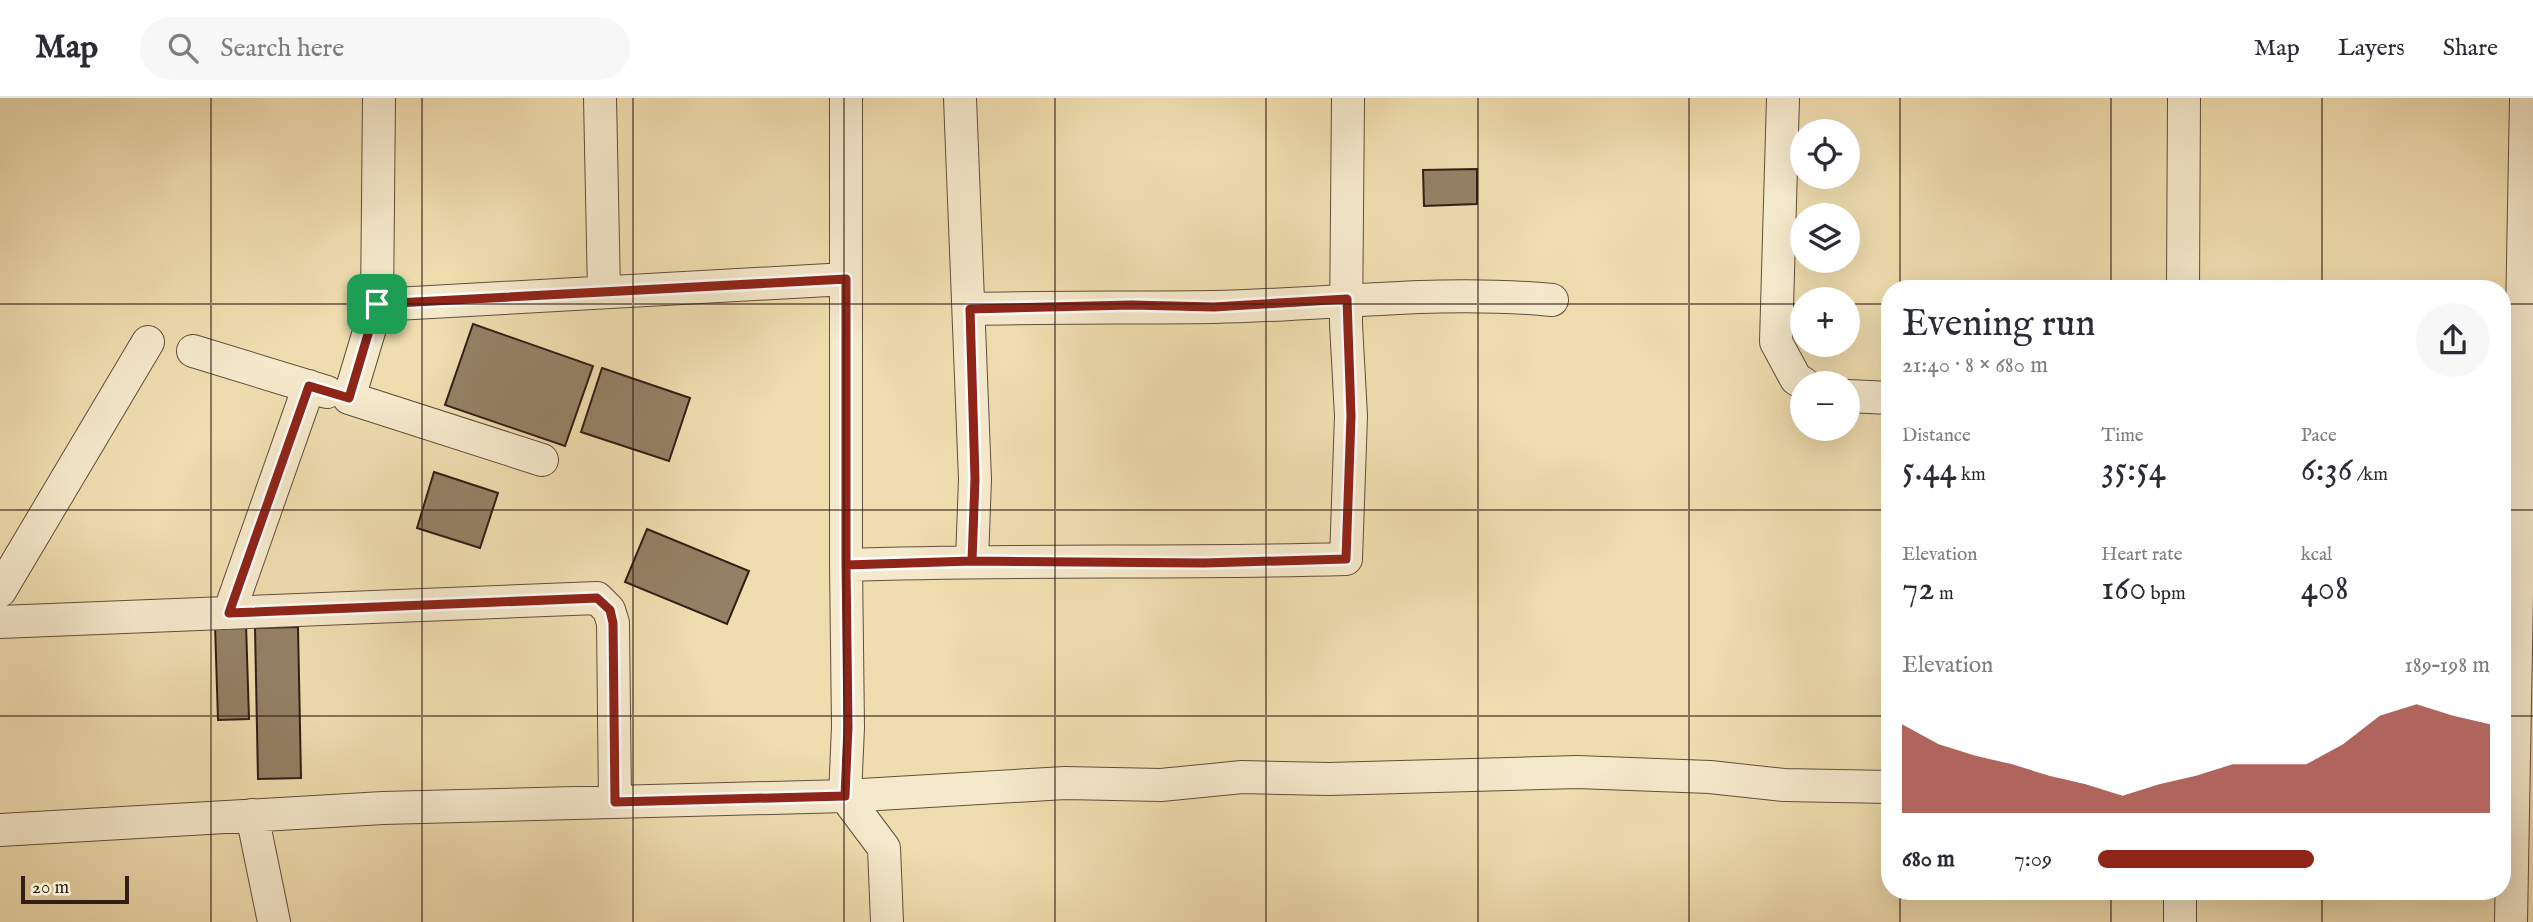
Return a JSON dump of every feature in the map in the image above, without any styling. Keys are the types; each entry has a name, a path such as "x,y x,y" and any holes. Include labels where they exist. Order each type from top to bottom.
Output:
{"street":[{"path":"349,398 377,304 379,98"},
{"path":"600,98 604,292"},
{"path":"846,98 848,727 845,796 884,848 887,922"},
{"path":"960,98 975,479 972,561"},
{"path":"846,565 972,561 1204,563 1346,559 1351,416 1347,299 1348,98"},
{"path":"1783,98 1776,342 1792,371"},
{"path":"2183,280 2184,98"},
{"path":"2511,922 2517,809 2526,98"},
{"path":"377,304 846,279"},
{"path":"970,309 1132,305 1214,307 1404,295 1510,296 1552,300"},
{"path":"0,591 149,342"},
{"path":"193,351 542,460"},
{"path":"229,613 309,386"},
{"path":"1860,397 1881,398"},
{"path":"0,622 597,598 610,610 613,623 615,802"},
{"path":"0,830 383,808 845,796 1066,783 1161,785 1242,778 1329,779 1577,772 1710,777 1784,785 1881,787"},
{"path":"252,815 274,922"},
{"path":"2180,900 2180,922"}],"building":[{"path":"1477,169 1477,204 1424,206 1423,170"},
{"path":"473,324 593,366 565,446 445,405"},
{"path":"602,368 690,398 669,461 581,432"},
{"path":"434,472 498,493 480,548 417,528"},
{"path":"647,529 749,571 727,624 625,582"},
{"path":"246,624 249,719 218,720 215,625"},
{"path":"298,627 301,778 258,779 255,628"}],"route":[{"path":"377,304 349,398 309,386 229,613 597,598 610,610 613,623 615,802 845,796 848,727 846,565 972,561 975,479 970,384 970,309 1132,305 1214,307 1347,299 1351,416 1346,559 1204,563 972,561 935,562 846,565 846,279 377,304"}]}
